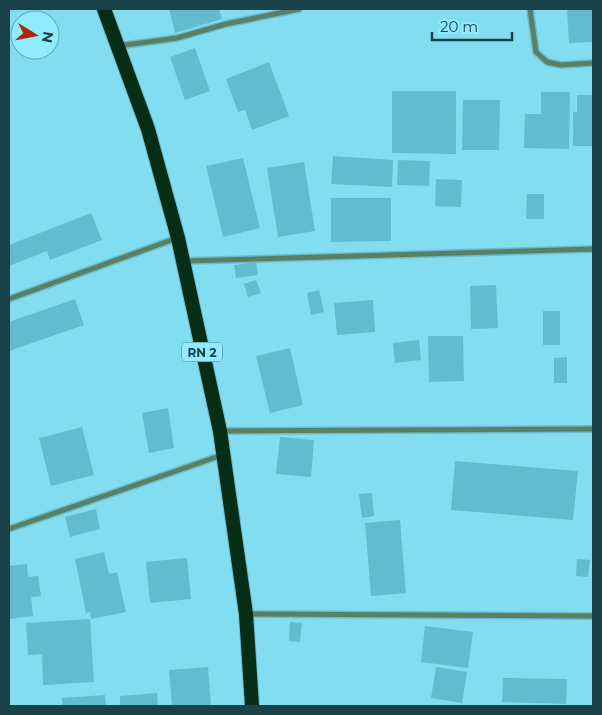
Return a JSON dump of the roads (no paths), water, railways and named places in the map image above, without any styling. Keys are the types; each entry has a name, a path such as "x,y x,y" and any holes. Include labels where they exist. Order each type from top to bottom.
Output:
{"highway":[{"name":"RN 2","path":"104,9 148,129 178,238 220,431 246,614 252,706"}],"street":[{"path":"118,46 177,38 226,24 299,9"},
{"path":"530,9 536,52 547,62 561,65 593,63"},
{"path":"9,299 178,238"},
{"path":"182,261 593,249"},
{"path":"220,431 593,428"},
{"path":"9,529 223,455"},
{"path":"246,614 593,616"}]}
